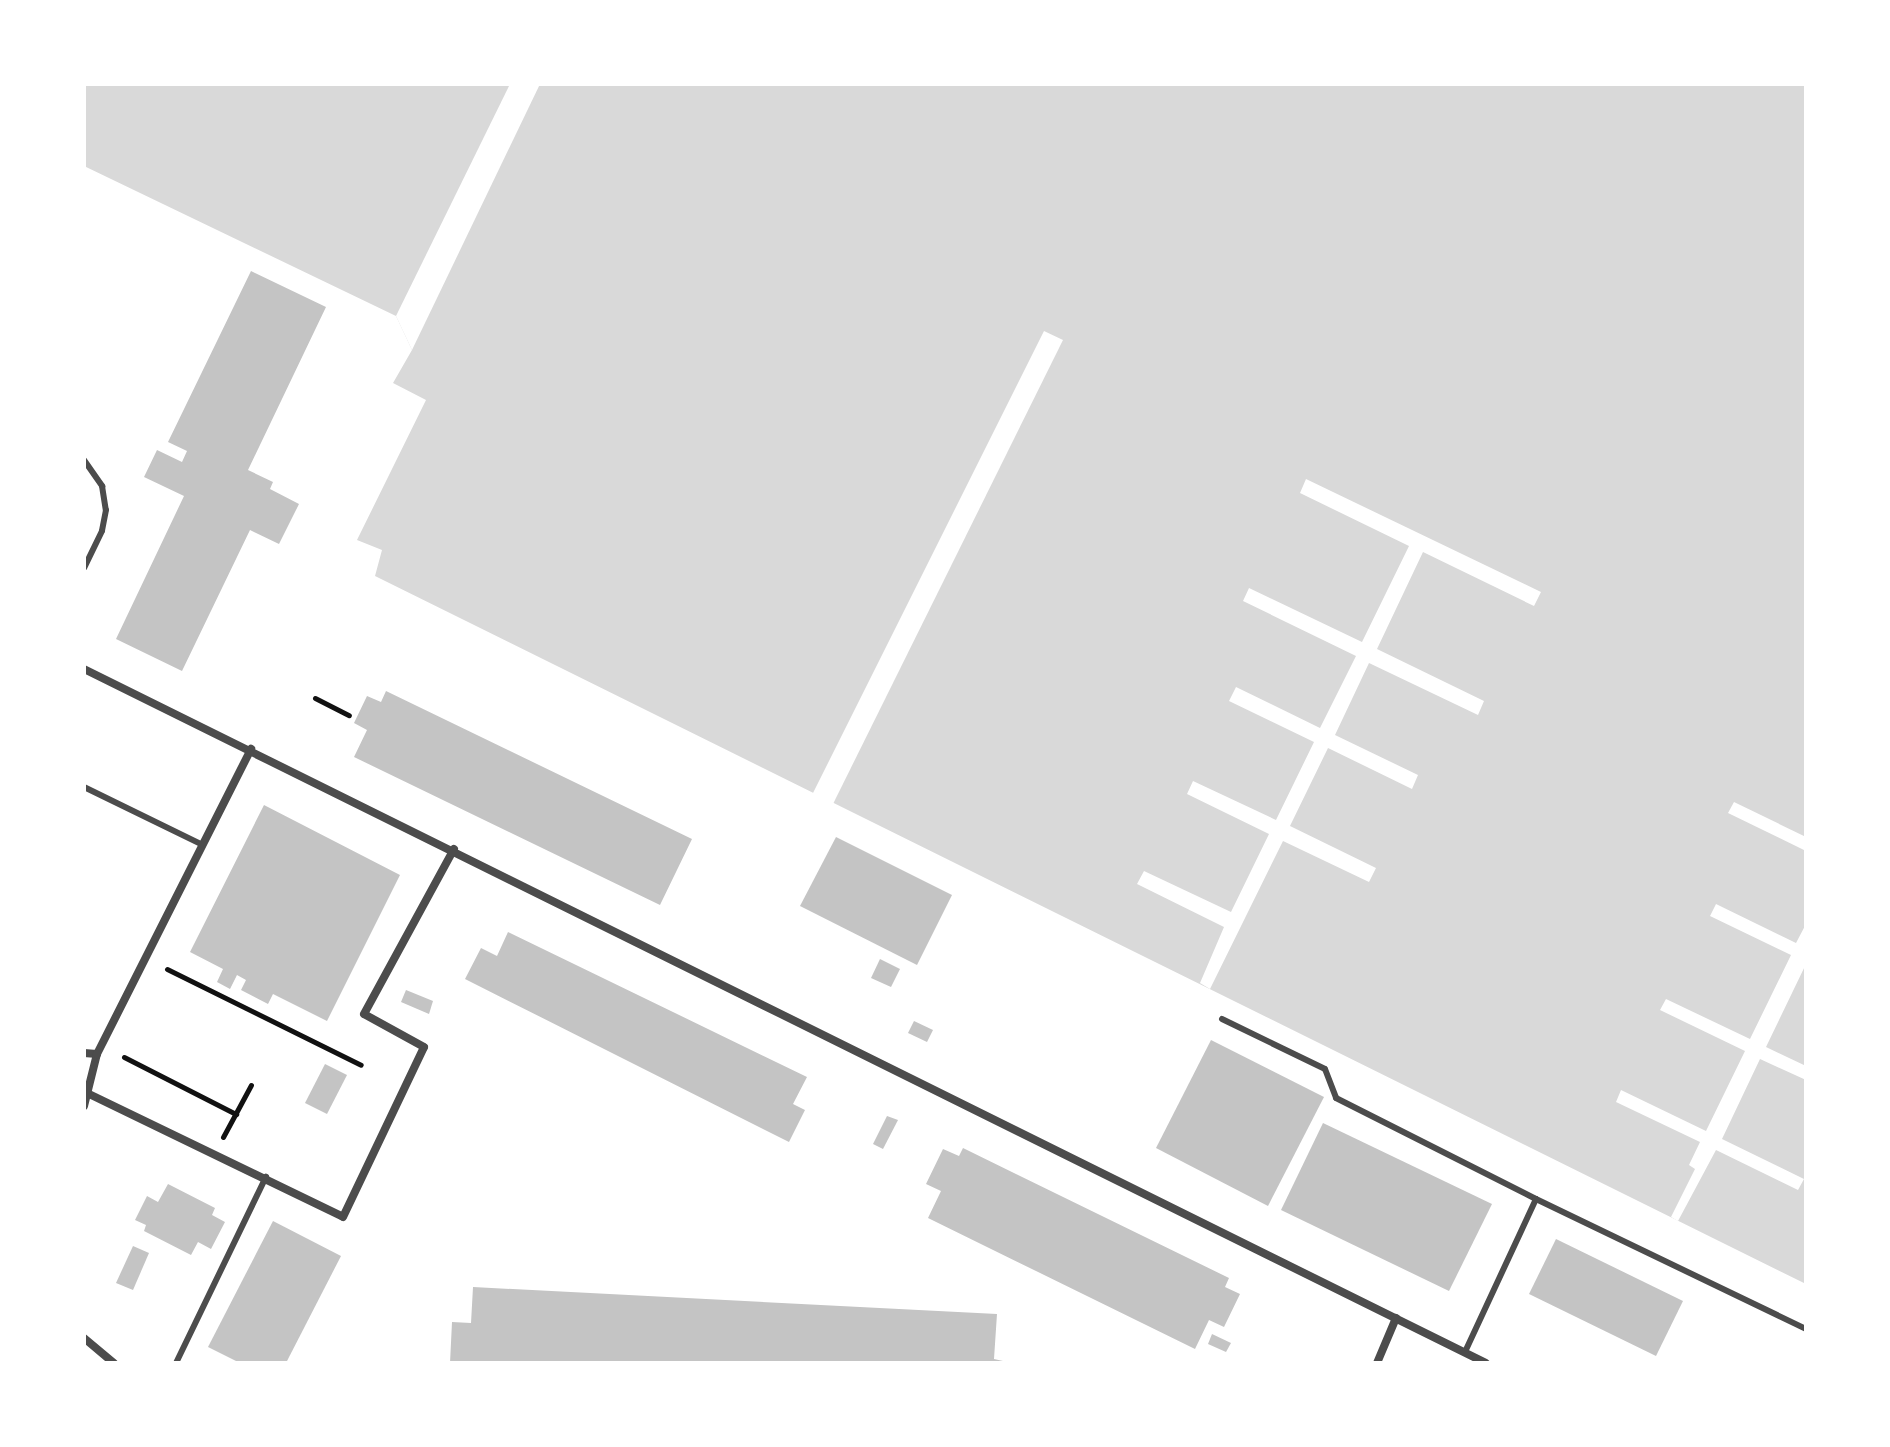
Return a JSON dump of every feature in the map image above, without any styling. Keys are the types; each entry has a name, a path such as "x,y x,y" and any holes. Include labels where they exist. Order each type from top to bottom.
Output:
{"street":[{"path":"84,669 454,849 1486,1363"},
{"path":"84,1106 97,1054 251,749"},
{"path":"87,1093 266,1177 343,1217 424,1047 364,1014 454,849"},
{"path":"84,1053 97,1054"},
{"path":"1377,1363 1396,1318"},
{"path":"84,1338 114,1363"}],"lane":[{"path":"84,460 102,486 106,510 102,531 84,568"},
{"path":"84,787 203,845"},
{"path":"1222,1019 1325,1069 1336,1098 1536,1199 1806,1329"},
{"path":"176,1363 266,1177"},
{"path":"1465,1352 1536,1199"}],"path":[{"path":"315,698 349,715"},
{"path":"167,969 361,1065"},
{"path":"124,1057 236,1114"},
{"path":"222,1139 251,1085"}],"shaded area":[{"path":"84,84 1806,84 1806,1284 375,576 382,550 357,540 426,400 393,383 412,350 396,316 84,166"}],"pier":[{"path":"510,84 540,84 412,350 396,316"},
{"path":"1044,331 1063,340 833,804 812,795"},
{"path":"1306,479 1541,592 1534,606 1423,552 1377,649 1484,701 1478,715 1369,663 1335,735 1418,775 1412,789 1328,748 1290,826 1376,868 1369,882 1283,841 1210,989 1200,983 1224,927 1137,884 1144,871 1231,912 1269,834 1187,794 1193,781 1276,820 1314,742 1229,701 1236,687 1320,728 1356,656 1243,601 1249,588 1362,642 1409,546 1300,493"},
{"path":"1734,802 1806,837 1806,851 1728,813"},
{"path":"1716,904 1796,943 1806,924 1806,964 1766,1047 1806,1066 1806,1080 1760,1059 1722,1139 1804,1179 1798,1190 1716,1150 1678,1221 1671,1217 1695,1169 1689,1165 1700,1142 1616,1102 1621,1090 1706,1131 1745,1051 1660,1010 1666,999 1750,1039 1791,955 1710,916"}],"building":[{"path":"251,271 326,307 248,470 273,482 270,489 299,504 279,544 250,530 182,671 116,639 184,496 144,477 157,450 182,462 187,451 168,442"},
{"path":"386,691 692,839 660,905 354,757 367,730 354,723 367,696 381,702"},
{"path":"264,805 400,875 327,1021 273,994 268,1004 241,990 246,980 237,975 230,989 217,982 223,969 190,952"},
{"path":"836,837 952,895 917,965 800,906"},
{"path":"508,932 807,1077 793,1104 805,1110 789,1142 465,979 481,948 497,956"},
{"path":"880,959 900,969 891,987 871,978"},
{"path":"406,990 433,1001 429,1014 401,1002"},
{"path":"914,1021 933,1030 927,1042 908,1033"},
{"path":"1211,1040 1324,1097 1268,1206 1156,1148"},
{"path":"325,1064 347,1075 327,1114 305,1103"},
{"path":"887,1116 898,1120 883,1149 873,1144"},
{"path":"1323,1123 1492,1204 1449,1291 1281,1210"},
{"path":"963,1148 1229,1278 1225,1287 1240,1294 1224,1327 1209,1320 1195,1349 928,1218 941,1191 926,1184 943,1149 959,1156"},
{"path":"168,1184 215,1208 212,1215 225,1222 211,1249 198,1242 191,1255 144,1231 146,1225 135,1220 147,1196 158,1202"},
{"path":"273,1221 341,1256 286,1363 240,1363 208,1347"},
{"path":"1556,1239 1683,1301 1656,1356 1529,1294"},
{"path":"133,1246 149,1253 133,1290 116,1283"},
{"path":"473,1287 997,1314 994,1359 1012,1363 450,1363 452,1322 471,1323"},
{"path":"1212,1334 1231,1343 1226,1352 1208,1344"}]}
